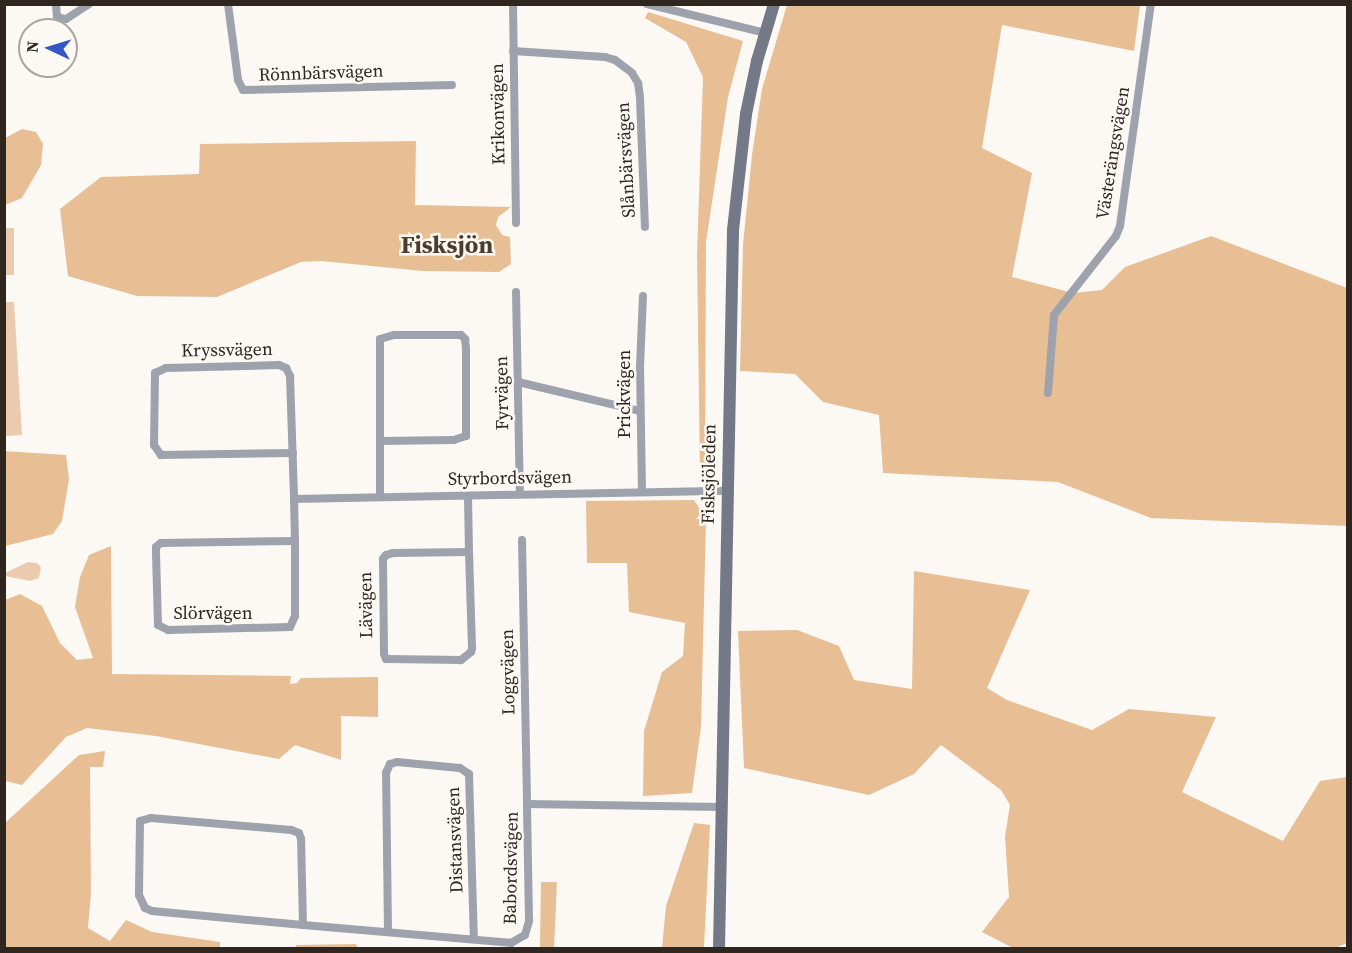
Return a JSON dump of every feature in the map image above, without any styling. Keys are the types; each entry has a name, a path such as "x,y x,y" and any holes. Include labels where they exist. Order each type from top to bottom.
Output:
{"street":[{"path":"56,4 57,17 66,19 89,4"},
{"name":"Rönnbärsvägen","path":"228,4 238,80 243,90 452,85"},
{"name":"Krikonvägen","path":"513,4 516,223"},
{"path":"647,4 765,33"},
{"name":"Fisksjöleden","path":"719,948 731,267 736,180 751,87 774,4"},
{"name":"Västerängsvägen","path":"1048,393 1054,315 1116,236 1120,226 1151,4"},
{"name":"Slånbärsvägen","path":"513,51 605,57 615,60 632,73 638,84 640,98 645,227"},
{"name":"Fyrvägen","path":"516,292 520,494"},
{"name":"Prickvägen","path":"642,492 640,411 643,296"},
{"path":"380,441 454,440 466,436 466,348 465,339 461,335 394,335 380,339 380,441 380,497"},
{"name":"Kryssvägen","path":"293,453 161,455 154,445 155,373 166,368 279,365 286,368 290,376 293,453 294,499"},
{"path":"518,382 640,411"},
{"name":"Styrbordsvägen","path":"294,499 727,491"},
{"name":"Lävägen","path":"468,496 470,552 472,648 468,657 461,660 386,659 382,559 393,553 470,552"},
{"name":"Slörvägen","path":"294,499 295,541 296,616 290,627 168,630 158,625 156,547 160,543 295,541"},
{"name":"Loggvägen","path":"522,540 526,804"},
{"name":"Distansvägen","path":"388,932 386,772 390,764 397,762 460,768 469,774 474,939"},
{"name":"Babordsvägen","path":"303,924 302,838 299,833 291,830 151,818 140,821 139,895 145,908 303,924 512,943 520,940 528,928 526,804 721,807"}],"shaded area":[{"path":"787,5 1140,5 1134,51 1002,25 982,148 1032,173 1012,277 1073,293 1102,290 1125,267 1211,236 1347,288 1347,526 1151,518 1058,482 883,473 879,415 823,402 795,374 740,371 743,245 752,155 762,89"},
{"path":"648,12 743,41 728,97 706,242 705,471 700,472 697,255 703,77 686,42 645,18"},
{"path":"22,129 36,132 43,144 41,165 22,198 5,205 5,138"},
{"path":"416,141 415,205 511,207 498,217 496,225 502,235 510,237 511,264 499,272 423,271 321,261 301,262 217,297 137,296 68,276 60,209 101,177 199,174 200,144"},
{"path":"5,228 14,228 14,275 5,275"},
{"path":"5,302 14,302 22,435 5,436"},
{"path":"4,451 66,455 69,479 62,521 53,534 5,546"},
{"path":"694,500 706,519 701,727 692,793 643,796 644,731 662,672 683,656 685,623 629,612 627,563 587,563 586,501"},
{"path":"111,546 112,674 291,676 290,684 297,683 301,678 378,677 378,717 341,716 341,760 295,745 279,759 156,736 87,728 66,737 22,785 5,781 5,600 20,594 42,606 60,643 77,660 93,658 75,607 80,577 89,555"},
{"path":"28,562 37,563 41,567 39,578 30,581 5,576 5,573"},
{"path":"914,571 1030,590 987,688 1007,700 1092,730 1129,709 1216,717 1182,792 1283,841 1320,781 1347,777 1347,943 1335,948 1013,948 982,932 1009,897 1005,837 1010,805 1001,790 941,745 914,774 869,795 744,768 738,631 797,630 839,646 854,680 912,689"},
{"path":"105,751 103,767 90,767 91,893 88,928 110,941 126,920 152,932 220,942 220,948 5,948 6,822 79,755"},
{"path":"694,823 710,825 704,948 662,948 666,906"},
{"path":"541,882 557,882 554,948 540,948"},
{"path":"356,944 358,948 295,948 296,945"}],"district":[{"name":"Fisksjön","path":"447,245"}]}
